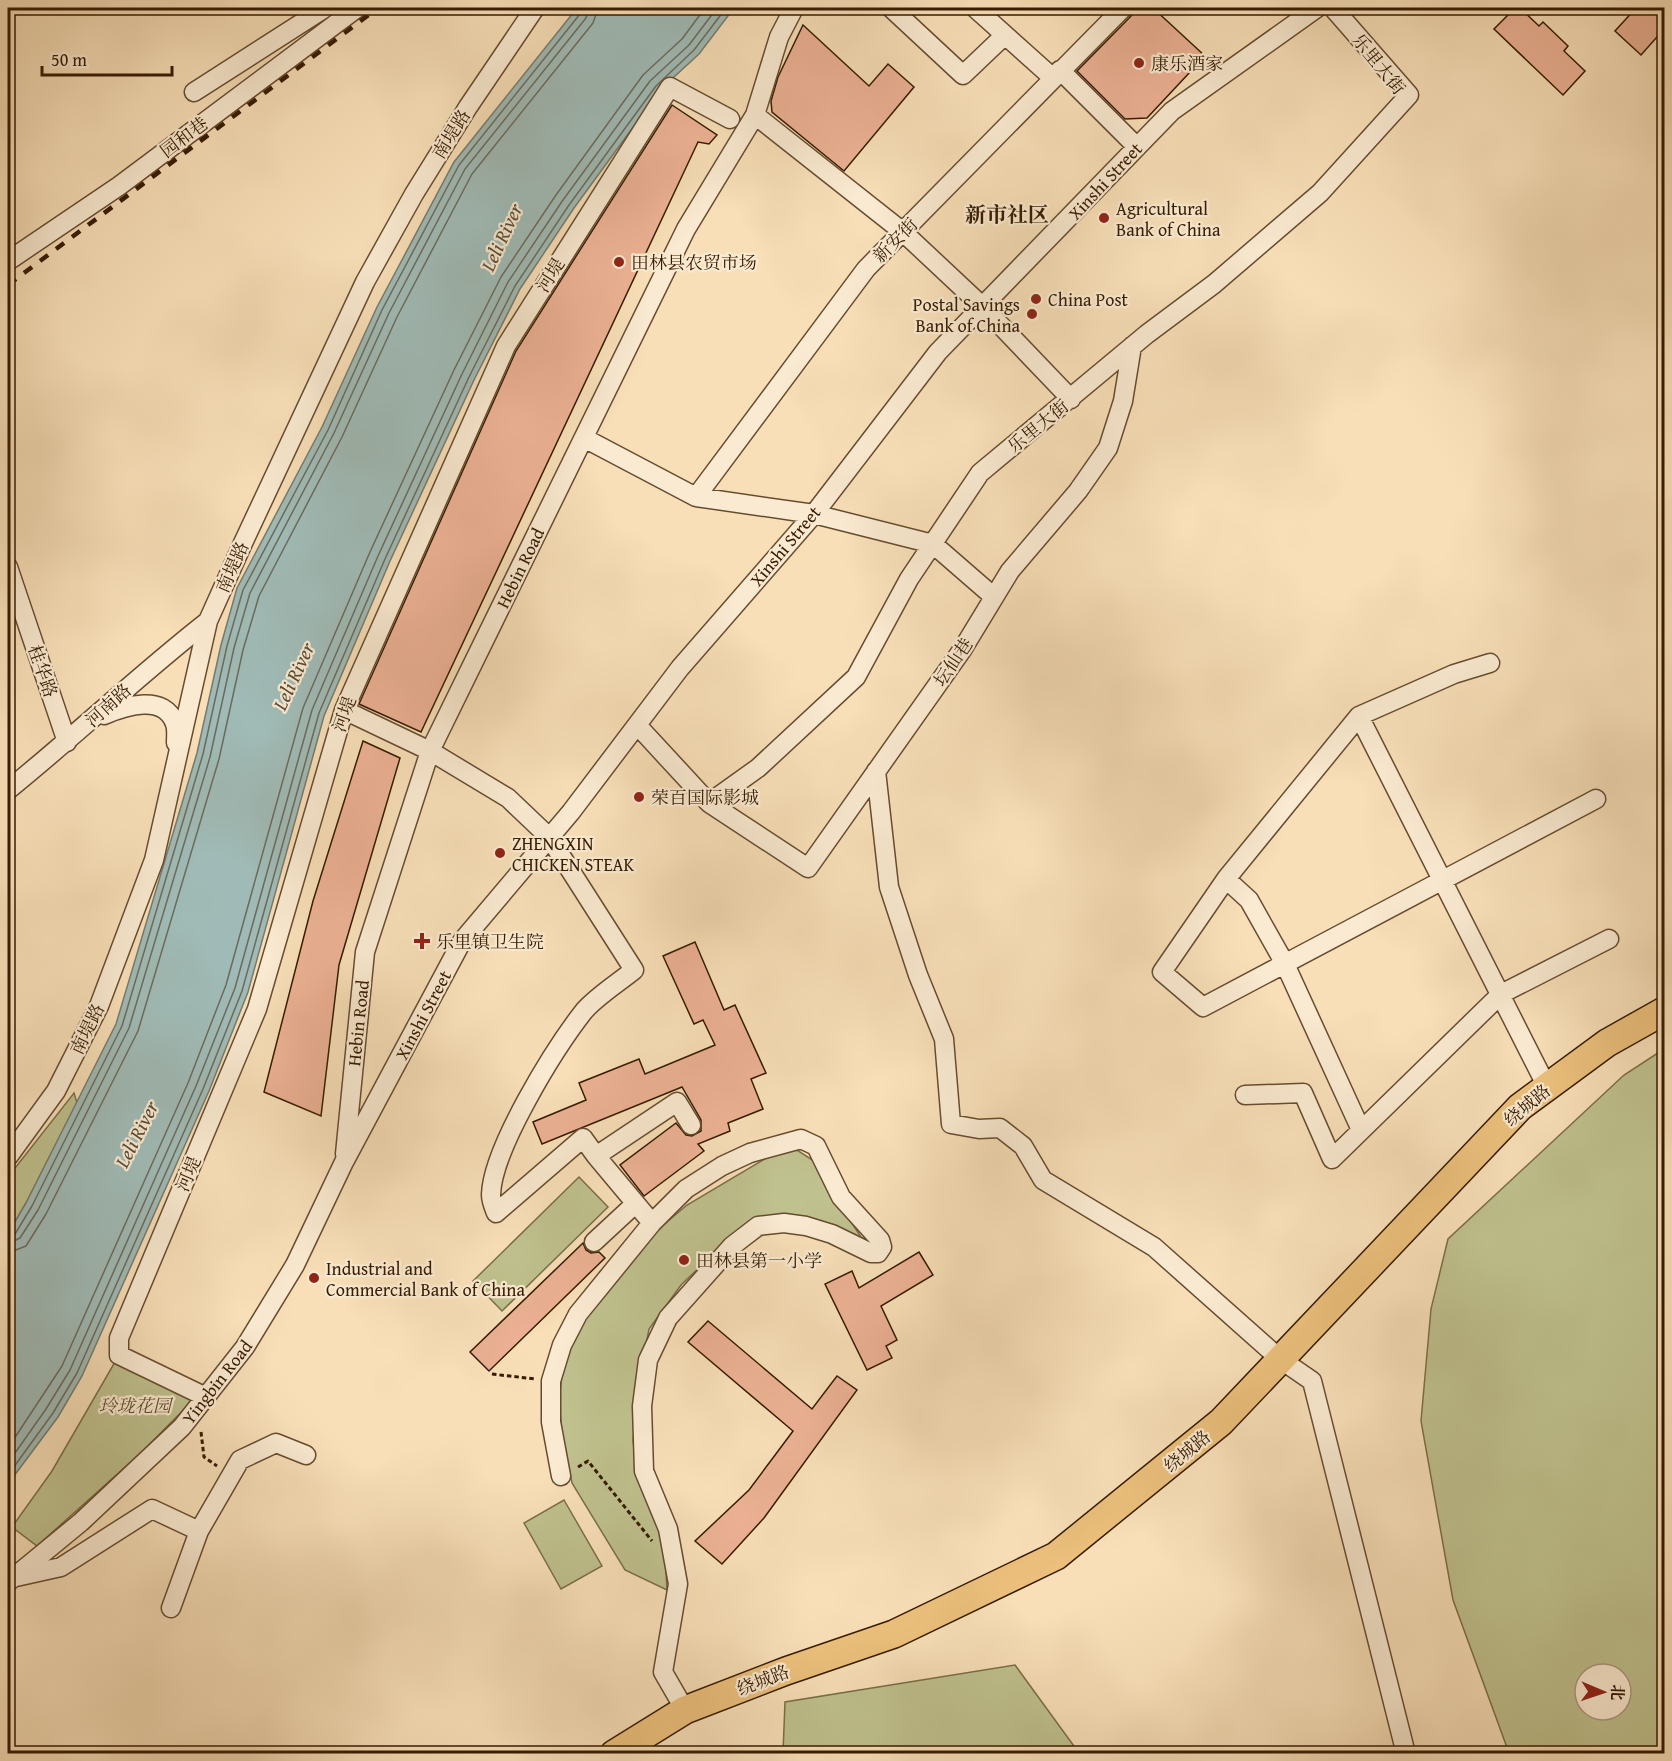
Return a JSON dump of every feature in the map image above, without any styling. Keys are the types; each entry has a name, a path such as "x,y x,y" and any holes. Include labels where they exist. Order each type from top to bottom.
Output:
{"highway":[{"name":"绕城路","path":"614,1754 685,1710 786,1671 894,1634 1056,1556 1221,1422 1520,1107 1607,1043 1665,1011"}],"street":[{"path":"194,92 325,8"},
{"name":"园和巷","path":"8,261 120,186 357,8"},
{"name":"南堤路","path":"8,1157 56,1091 99,1006 154,860 208,621 365,282 414,194 468,107 535,8"},
{"name":"Hebin Road","path":"344,1162 365,952 430,751 686,229 755,115 779,37 794,8"},
{"path":"891,8 963,75 1005,35"},
{"path":"975,8 1005,35 1057,74 1137,147"},
{"name":"新安街","path":"696,497 866,269 1123,8"},
{"name":"Xinshi Street","path":"344,1162 462,941 549,837 680,668 814,514 938,352 1172,111 1317,8"},
{"name":"乐里大街","path":"709,803 758,768 855,677 909,579 980,473 1132,346 1214,284 1320,193 1409,95 1333,8"},
{"name":"河堤","path":"202,1401 119,1355 119,1338 257,1009 344,710 506,346 670,87 730,119"},
{"path":"755,115 903,232 982,307 1071,399"},
{"name":"坛仙巷","path":"709,803 808,868 962,650 1010,571 1078,491 1108,448 1123,401 1132,346"},
{"path":"584,438 696,497 814,514 933,543 994,597"},
{"name":"桂华路","path":"8,567 67,742"},
{"name":"河南路","path":"8,790 67,742 155,663 208,621"},
{"path":"1490,663 1455,674 1359,716 1226,879 1162,972 1203,1007 1596,799"},
{"path":"91,721 126,705 146,704 166,711 175,724 177,758"},
{"path":"344,710 430,751 508,798 549,837 634,970 586,1009 560,1045 523,1107 502,1152 491,1196 496,1213 583,1138 652,1223"},
{"path":"1359,716 1547,1087"},
{"path":"637,725 709,803"},
{"path":"876,771 889,887 918,975 944,1038 951,1124 979,1129 999,1128 1023,1146 1043,1180 1154,1247 1280,1359 1312,1381 1406,1754"},
{"path":"1226,879 1249,900 1285,964 1361,1130"},
{"path":"1245,1095 1303,1093 1332,1158 1501,994 1609,939"},
{"path":"351,1089 354,1104 361,1113 368,1111 377,1102"},
{"path":"596,1156 677,1102 691,1125"},
{"path":"561,1476 551,1422 551,1381 562,1345 578,1314 652,1223 686,1190 722,1166 750,1153 801,1139 816,1146 840,1197 876,1233 882,1247 878,1253 871,1253 832,1234 806,1226 784,1223 758,1226 732,1246 668,1318 648,1360 642,1406 644,1471 668,1528 678,1584 663,1672 685,1710"},
{"name":"Yingbin Road","path":"9,1576 81,1522 182,1427 245,1347 295,1265 344,1162"},
{"path":"594,1242 635,1204"},
{"path":"171,1608 199,1531 240,1460 276,1443 306,1455"},
{"path":"9,1576 62,1567 152,1509 199,1531"}],"path":[{"path":"492,1374 551,1381"},
{"path":"202,1401 204,1457 231,1475"},
{"path":"561,1476 588,1461 653,1543"}],"green space":[{"path":"1664,1049 1664,1753 1509,1753 1453,1600 1421,1421 1431,1309 1448,1239 1624,1075"},
{"path":"74,1093 77,1103 8,1234 8,1177"},
{"path":"780,1150 797,1150 817,1163 826,1184 863,1240 784,1218 745,1224 681,1285 649,1329 638,1386 633,1441 639,1478 664,1537 667,1590 625,1570 572,1483 562,1432 559,1401 564,1358 583,1320 654,1233 687,1205"},
{"path":"579,1177 608,1207 502,1311 473,1281"},
{"name":"玲珑花园","path":"119,1355 199,1394 142,1452 37,1546 12,1527 52,1471"},
{"path":"564,1500 602,1566 561,1589 524,1523"},
{"path":"1015,1665 1079,1753 783,1753 785,1702"}],"water":[{"name":"Leli River","path":"577,8 734,8 699,54 661,89 574,208 520,289 474,380 390,561 324,716 248,992 209,1091 82,1376 58,1417 8,1484 8,1234 26,1203 116,1024 197,753 221,645 237,588 322,427 377,307 454,162"}],"building":[{"name":"康乐酒家","path":"1136,8 1153,8 1205,56 1147,118 1125,119 1077,71 1131,16"},
{"path":"1515,8 1520,8 1539,26 1543,22 1568,46 1564,51 1585,71 1563,95 1494,29"},
{"path":"1636,8 1665,8 1665,28 1641,55 1615,31"},
{"path":"803,25 869,86 888,64 914,87 844,171 772,112 771,101 778,77"},
{"path":"672,105 717,135 709,144 698,142 421,732 359,704 516,351"},
{"path":"363,741 400,758 339,965 321,1116 264,1092 313,901"},
{"path":"695,942 724,1010 735,1005 766,1073 751,1079 763,1109 728,1123 730,1131 698,1144 704,1151 644,1196 620,1165 676,1123 686,1135 692,1136 701,1131 701,1120 682,1087 542,1144 533,1122 586,1100 579,1083 639,1059 645,1074 715,1045 703,1020 694,1024 663,956"},
{"path":"583,1243 586,1250 591,1253 599,1252 605,1258 489,1371 470,1352"},
{"path":"919,1252 933,1275 881,1306 897,1340 886,1346 892,1358 867,1370 825,1284 852,1271 859,1288"},
{"path":"708,1321 812,1409 837,1376 857,1390 764,1518 722,1564 695,1541 749,1490 793,1431 688,1342"}],"railway":[{"path":"8,285 378,8"}],"place":[{"name":"康乐酒家","path":"1139,63"},
{"name":"Agricultural Bank of China","path":"1104,218"},
{"name":"田林县农贸市场","path":"619,262"},
{"name":"China Post","path":"1036,299"},
{"name":"Postal Savings Bank of China","path":"1032,314"},
{"name":"荣百国际影城","path":"639,797"},
{"name":"ZHENGXIN CHICKEN STEAK","path":"500,853"},
{"name":"乐里镇卫生院","path":"422,941"},
{"name":"田林县第一小学","path":"684,1260"},
{"name":"Industrial and Commercial Bank of China","path":"314,1278"}],"district":[{"name":"新市社区","path":"1007,214"}]}
